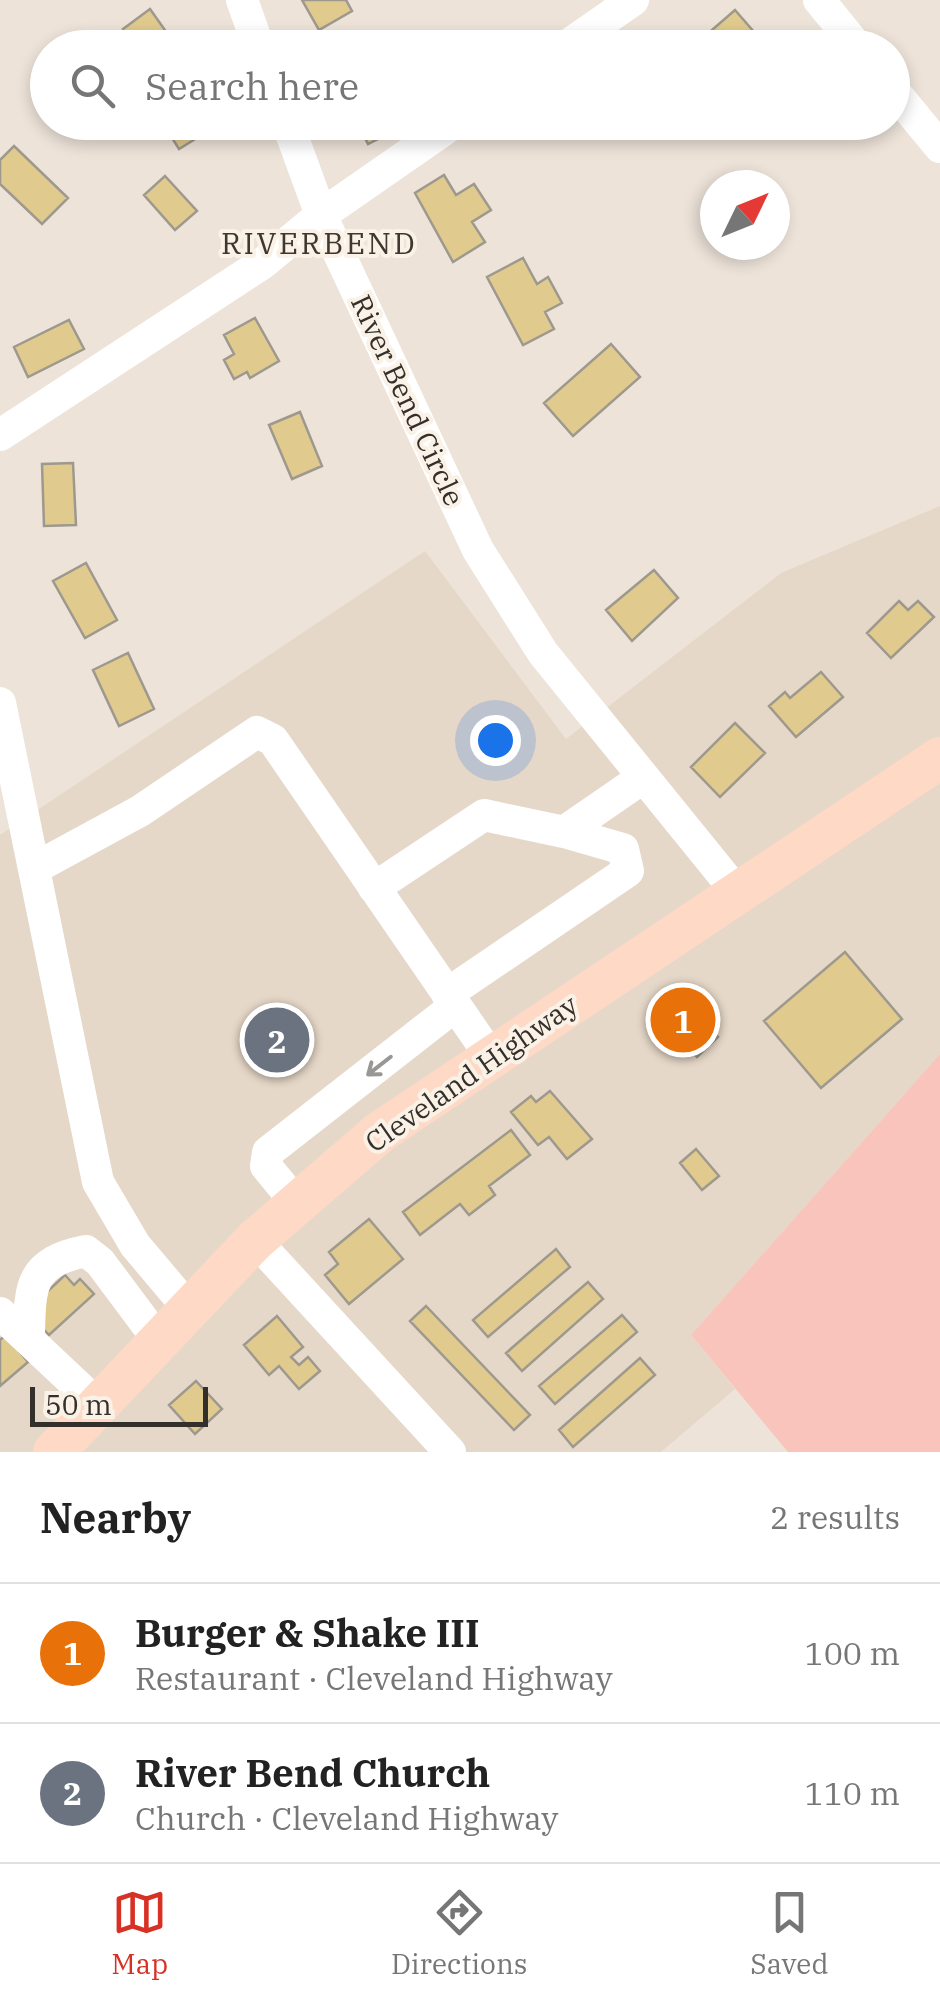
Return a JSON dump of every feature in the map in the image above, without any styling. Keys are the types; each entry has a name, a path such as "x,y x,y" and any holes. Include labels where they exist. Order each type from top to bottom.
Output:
{"main road":[{"name":"Cleveland Highway","path":"54,1452 254,1240 380,1132 940,758"}],"street":[{"path":"242,0 253,30"},
{"path":"590,30 633,0"},
{"path":"819,0 843,30"},
{"path":"910,111 940,147"},
{"name":"River Bend Circle","path":"294,140 321,215 478,550 543,653 641,779 736,891"},
{"path":"0,436 263,264 321,215 429,140"},
{"path":"0,703 98,1182 136,1245 189,1309"},
{"path":"35,868 140,811 256,732 273,740 490,1057"},
{"path":"564,832 641,779"},
{"path":"297,1204 266,1166 268,1152 451,1000 628,871 624,849 484,815 374,888"},
{"path":"254,1240 450,1452"},
{"path":"29,1336 28,1294 40,1274 69,1255 86,1252 100,1262 158,1341"},
{"path":"0,1313 29,1336 98,1406"}],"shaded area":[{"path":"940,506 940,1054 691,1335 735,1389 661,1452 0,1452 0,835 425,551 566,739 781,573"},
{"path":"940,1054 940,1452 788,1452 691,1335"}],"building":[{"path":"302,0 346,0 352,11 319,30"},
{"path":"150,9 165,30 124,30"},
{"path":"735,10 752,30 712,30"},
{"path":"173,140 194,140 179,149"},
{"path":"14,146 68,198 42,224 0,184 0,160"},
{"path":"444,175 456,195 474,184 491,210 472,222 485,242 453,262 415,193"},
{"path":"165,176 197,211 175,230 144,195"},
{"path":"523,258 537,284 548,277 562,303 545,312 554,329 523,345 487,277"},
{"path":"255,318 279,361 250,378 247,372 234,379 224,360 234,354 224,335"},
{"path":"69,320 84,349 28,377 14,347"},
{"path":"611,344 640,377 573,436 544,403"},
{"path":"300,412 322,466 292,479 269,425"},
{"path":"73,463 76,525 44,526 42,464"},
{"path":"86,563 117,620 85,638 53,581"},
{"path":"654,570 678,598 632,641 606,610"},
{"path":"899,601 908,610 918,601 934,617 891,658 867,633"},
{"path":"128,653 154,709 119,726 93,670"},
{"path":"821,672 843,697 796,737 769,706 785,692 790,698"},
{"path":"735,723 765,753 720,797 691,767"},
{"path":"845,952 902,1019 821,1088 764,1021"},
{"path":"685,1001 718,1037 697,1057 664,1020"},
{"path":"550,1091 592,1139 567,1159 549,1137 538,1145 511,1112 531,1096 536,1102"},
{"path":"511,1130 530,1155 489,1186 495,1195 469,1215 460,1204 420,1235 403,1212"},
{"path":"696,1149 719,1176 702,1190 680,1163"},
{"path":"369,1219 403,1259 349,1304 325,1275 338,1264 329,1252"},
{"path":"556,1249 570,1267 488,1337 473,1320"},
{"path":"65,1275 74,1285 80,1279 94,1294 49,1335 35,1320 32,1306"},
{"path":"588,1282 603,1299 522,1371 506,1353"},
{"path":"426,1306 530,1415 514,1430 410,1321"},
{"path":"622,1315 637,1332 555,1404 539,1386"},
{"path":"277,1316 303,1347 291,1357 299,1365 308,1357 320,1371 299,1389 279,1366 269,1375 244,1345"},
{"path":"6,1335 28,1362 0,1386 0,1340"},
{"path":"640,1358 655,1375 573,1447 559,1430"},
{"path":"196,1381 222,1409 195,1434 169,1405"}],"place":[{"name":"Burger & Shake III","path":"683,1020"},
{"name":"River Bend Church","path":"277,1040"}],"district":[{"name":"RIVERBEND","path":"319,242"}]}
